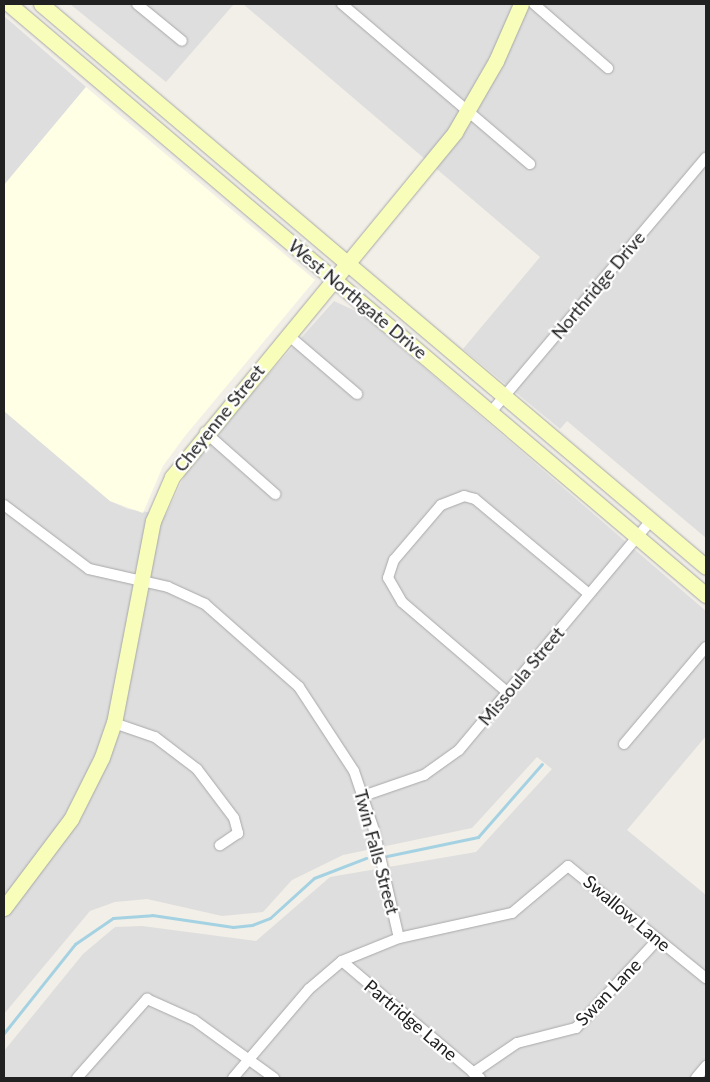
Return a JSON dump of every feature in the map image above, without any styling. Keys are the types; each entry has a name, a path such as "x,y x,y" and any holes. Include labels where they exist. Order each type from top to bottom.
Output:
{"main road":[{"name":"West Northgate Drive","path":"10,4 706,594"},
{"name":"West Northgate Drive","path":"41,4 706,566"},
{"name":"Cheyenne Street","path":"4,908 71,819 114,723 140,581 163,494 205,432 335,280 468,112 521,4"},
{"path":"128,105 141,89"}],"street":[{"path":"137,4 182,42"},
{"path":"342,4 530,164"},
{"path":"534,4 608,68"},
{"name":"Northridge Drive","path":"491,412 706,158"},
{"path":"288,335 357,394"},
{"path":"205,432 275,494"},
{"path":"507,692 393,591 389,570 421,527 446,500 456,496 475,499 589,594"},
{"name":"Twin Falls Street","path":"4,505 76,562 140,581 168,587 205,604 286,673 328,725 363,796 399,938"},
{"name":"Missoula Street","path":"363,796 442,765 507,692 651,520"},
{"path":"624,744 706,647"},
{"path":"114,723 154,737 197,769 234,818 238,833 220,845"},
{"name":"Swallow Lane","path":"399,938 512,914 548,880 568,866 706,978"},
{"path":"233,1078 309,989 342,961 399,938"},
{"name":"Swan Lane","path":"476,1076 517,1043 576,1028 658,939"},
{"name":"Partridge Lane","path":"342,961 476,1076"},
{"path":"77,1078 147,998 194,1020 250,1058 274,1078"},
{"path":"696,1078 706,1066"}],"shaded area":[{"path":"70,4 234,4 166,82"},
{"path":"243,4 706,4 706,538 567,421 560,429 463,349 540,257"},
{"path":"4,16 86,87 4,185"},
{"path":"86,87 315,280 185,436 163,466 143,513 110,501 4,411 4,185"},
{"path":"334,301 362,314 706,611 706,736 627,830 706,895 706,1078 4,1078 4,1051 83,954 115,927 142,926 256,941 330,877 476,852 552,769 537,757 472,828 343,855 292,880 263,912 222,916 147,899 115,902 90,911 4,1014 4,411 110,501 128,509 166,515 192,460"}],"waterway":[{"path":"387,856 478,837 542,764"},
{"path":"4,1033 75,944 113,918 152,915 233,927 252,925 270,918 314,878 366,858"}]}
